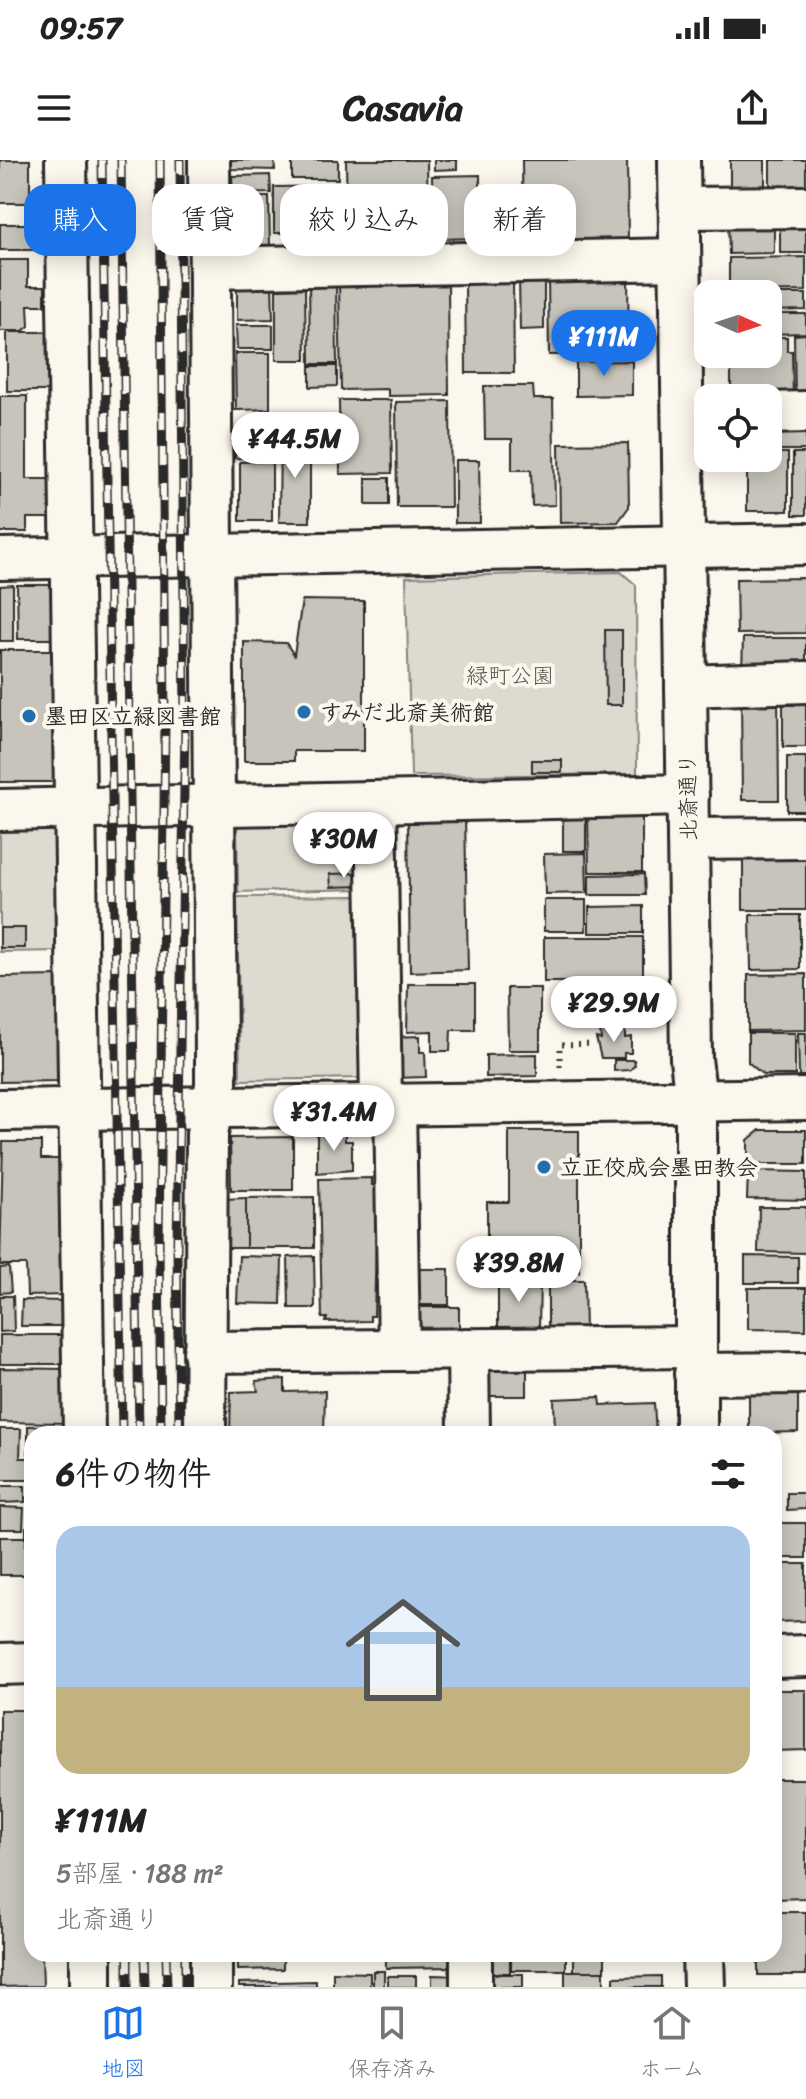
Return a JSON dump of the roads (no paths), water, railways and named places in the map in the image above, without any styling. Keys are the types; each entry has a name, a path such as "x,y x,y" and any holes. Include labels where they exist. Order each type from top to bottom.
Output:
{"street":[{"path":"66,160 84,1426"},
{"path":"205,1426 207,1134 216,1072 209,160"},
{"name":"北斎通り","path":"679,160 680,259 694,404"},
{"path":"680,208 806,207"},
{"path":"211,268 680,259"},
{"path":"782,413 806,412"},
{"name":"北斎通り","path":"694,427 685,548 691,1059 696,1100 696,1426"},
{"path":"0,559 806,544"},
{"path":"686,686 806,682"},
{"path":"0,810 688,795"},
{"path":"376,802 399,1350"},
{"path":"688,839 806,838"},
{"path":"0,1110 806,1099"},
{"path":"204,1352 468,1349 695,1360 806,1373"},
{"path":"468,1349 469,1426"},
{"path":"782,1657 806,1656"},
{"path":"0,1664 24,1663"},
{"path":"91,1962 91,1987"},
{"path":"211,1962 211,1987"},
{"path":"471,1962 471,1987"},
{"path":"703,1962 704,1987"}],"railway":[{"path":"102,160 122,1426"},
{"path":"121,160 139,1426"},
{"path":"160,160 165,720 159,1246 161,1426"},
{"path":"179,1426 177,1247 185,722 180,160"},
{"path":"128,1962 128,1987"},
{"path":"144,1962 145,1987"},
{"path":"166,1962 167,1987"},
{"path":"185,1962 185,1987"}],"place":[{"name":"すみだ北斎美術館","path":"304,712"},
{"name":"墨田区立緑図書館","path":"29,716"},
{"name":"立正佼成会墨田教会","path":"544,1167"}],"park label":[{"name":"緑町公園","path":"510,675"}]}
